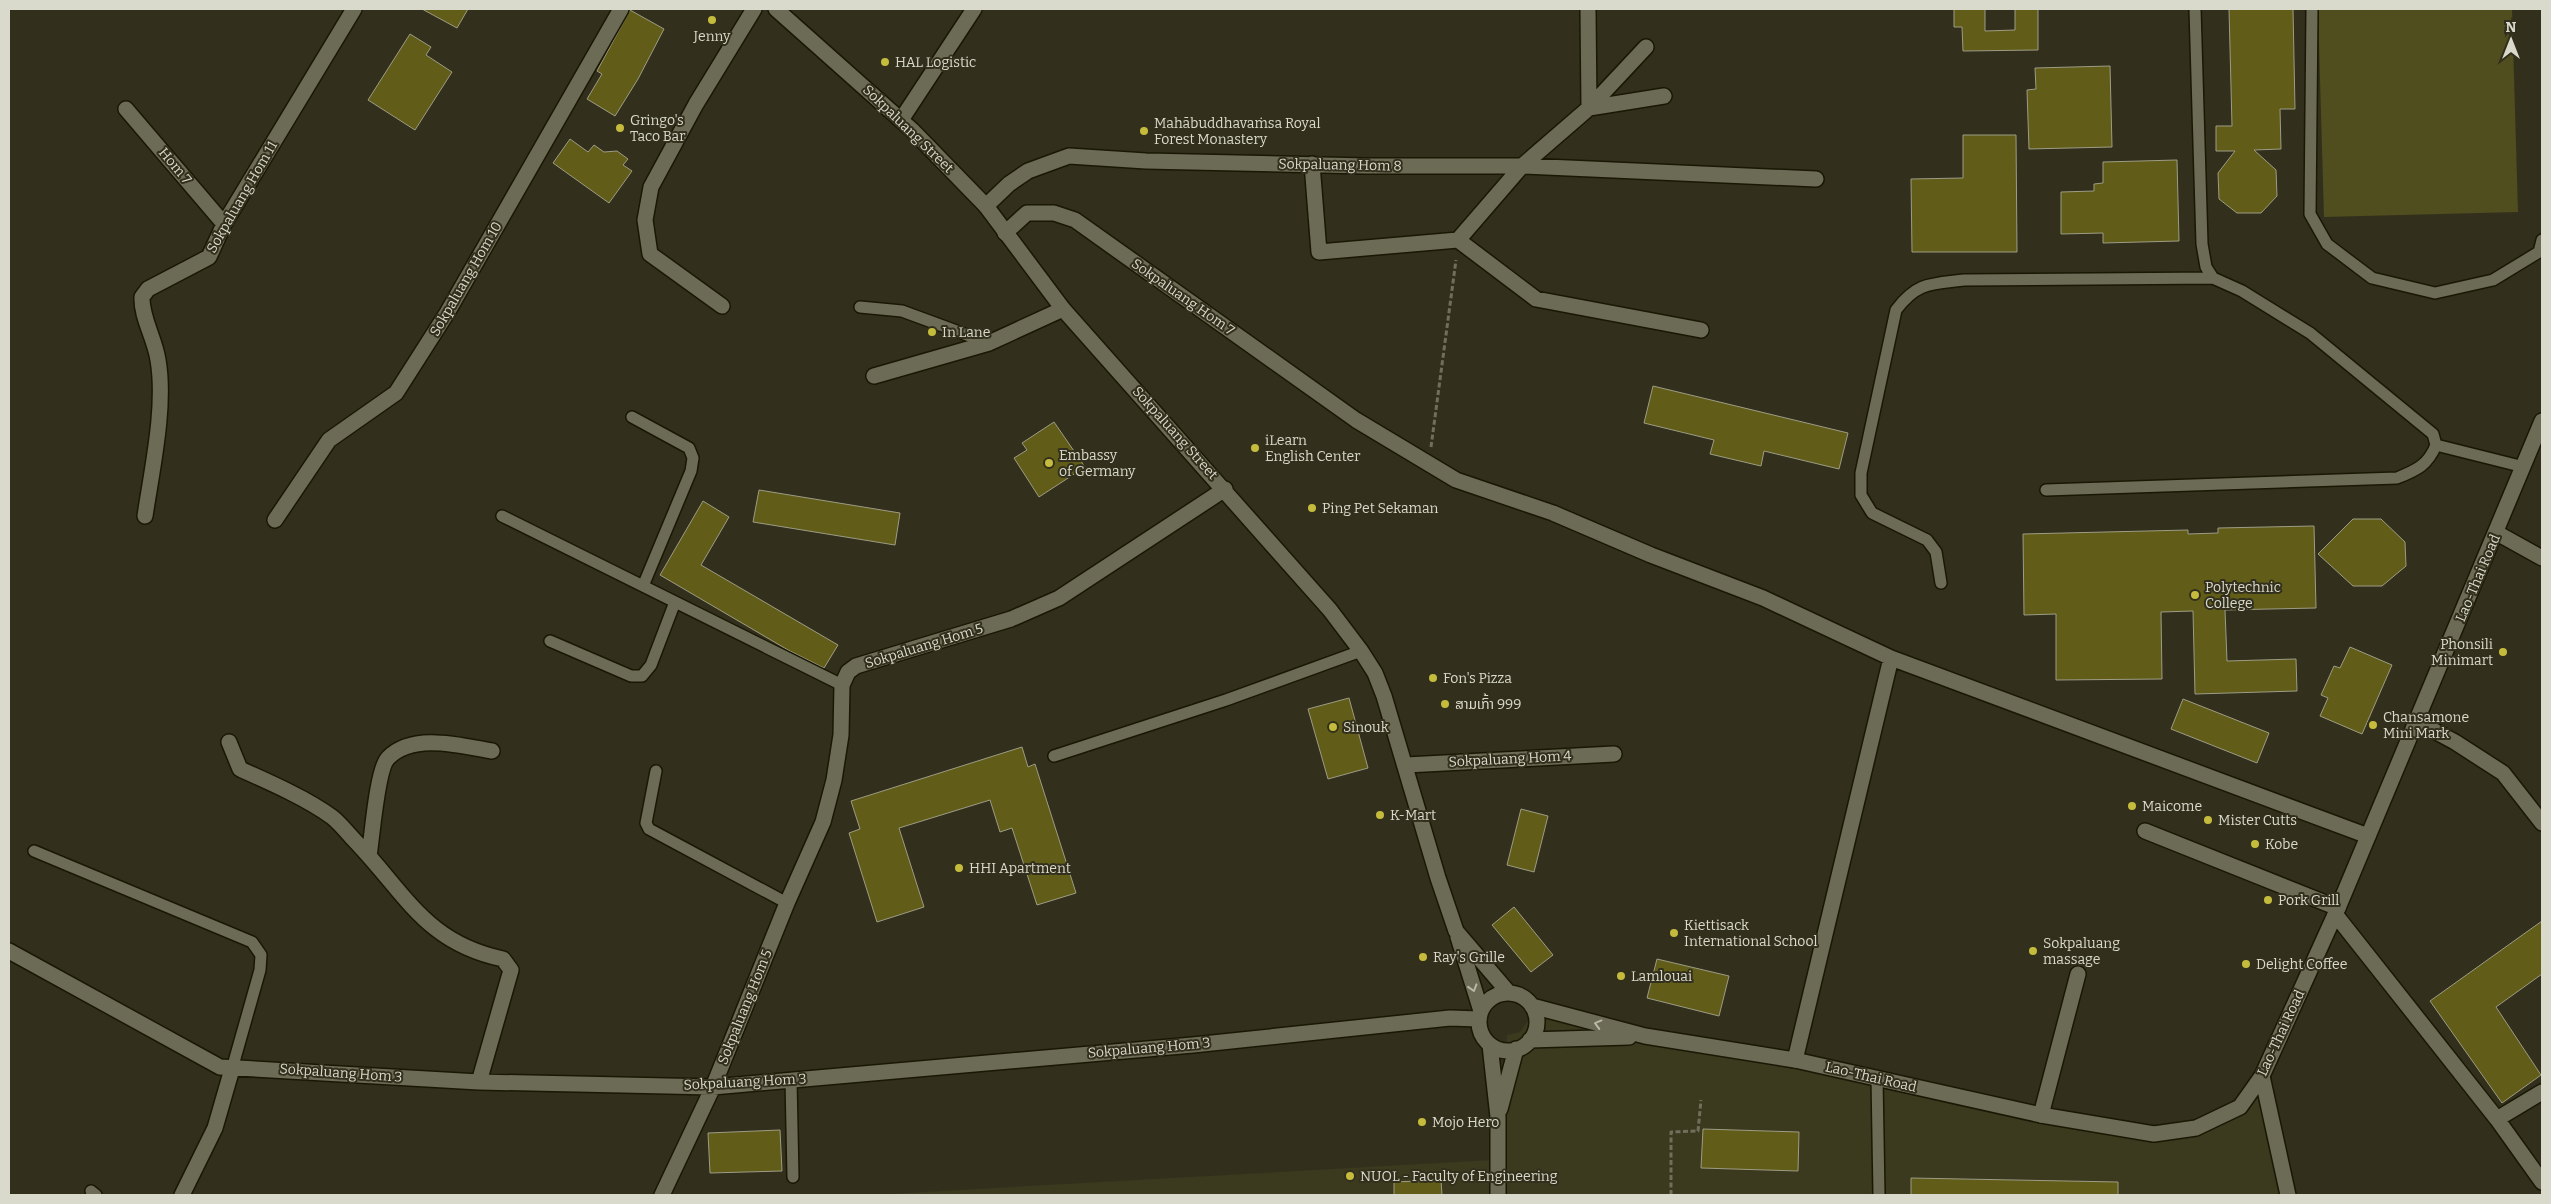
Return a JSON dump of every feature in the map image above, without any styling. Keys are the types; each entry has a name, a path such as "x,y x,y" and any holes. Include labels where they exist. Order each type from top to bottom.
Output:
{"street":[{"name":"Sokpaluang Hom 11","path":"145,516 156,442 160,384 158,359 142,297 148,290 209,257 224,224 354,9"},
{"name":"Sokpaluang Hom 10","path":"275,520 330,440 396,393 447,313 622,9"},
{"path":"722,306 650,254 645,220 651,187 667,154 754,9"},
{"name":"Sokpaluang Street","path":"776,9 901,120 986,206 1063,309 1330,610 1362,651 1375,673 1384,696 1480,1015"},
{"path":"901,120 974,9"},
{"path":"1588,9 1589,108"},
{"path":"1458,240 1522,166 1589,108 1646,47"},
{"path":"1589,108 1664,96"},
{"name":"Hom 7","path":"126,109 224,224"},
{"name":"Sokpaluang Hom 8","path":"986,206 1009,184 1028,171 1069,156 1146,161 1522,166 1816,179"},
{"path":"1312,164 1319,252 1458,240 1536,299 1701,330"},
{"name":"Sokpaluang Hom 7","path":"1005,233 1027,213 1054,213 1075,220 1356,420 1456,480 1553,513 1651,555 1763,598 1891,658 2368,836"},
{"path":"874,376 989,343 1063,309"},
{"name":"Lao-Thai Road","path":"1532,1006 1645,1036 1795,1060 2042,1115 2154,1134 2196,1128 2240,1107 2262,1076 2336,911 2418,722 2524,466 2537,446 2542,421"},
{"name":"Sokpaluang Hom 5","path":"662,1195 713,1087 786,903 823,822 841,735 842,685 848,672 856,666 1011,619 1059,598 1225,490"},
{"path":"2497,533 2542,558"},
{"path":"1795,1060 1891,658"},
{"path":"2418,722 2455,742 2504,773 2542,823"},
{"path":"229,742 240,769 274,784 332,817 369,856 415,912 459,945 483,955 504,959 510,970 479,1082"},
{"path":"369,856 381,772 387,758 403,748 422,744 456,745 492,751"},
{"name":"Sokpaluang Hom 4","path":"1406,765 1614,754"},
{"path":"2145,832 2336,911 2497,1119 2542,1182"},
{"name":"Sokpaluang Street","path":"1456,931 1509,993"},
{"name":"Sokpaluang Hom 3","path":"9,951 220,1067 232,1070 256,1068 479,1082 713,1087 1193,1045 1480,1015"},
{"path":"2042,1115 2078,974"},
{"path":"1490,1045 1499,1049 1516,1049 1530,1040 1536,1024 1532,1006 1518,995 1509,993 1492,998 1480,1015 1479,1029 1490,1045 1498,1117 1498,1195"},
{"name":"Lao-Thai Road","path":"1530,1040 1645,1036"},
{"path":"1498,1117 1516,1049"},
{"path":"182,1195 215,1128 232,1070"},
{"path":"2262,1076 2288,1195"},
{"path":"2497,1119 2542,1092"}],"lane":[{"path":"2195,9 2202,244 2206,266 2213,278"},
{"path":"2312,9 2310,214 2327,244 2372,278 2435,293 2493,280 2539,252 2542,240"},
{"path":"1941,583 1936,552 1927,540 1872,513 1861,495 1861,473 1896,310 1907,295 1925,285 1964,280 2213,278 2242,291 2310,332 2433,434 2436,445 2430,458 2420,469 2397,478 2046,490"},
{"path":"860,307 902,312 989,343"},
{"path":"632,417 689,448 693,458 691,471 643,586"},
{"path":"2436,445 2524,466"},
{"path":"502,516 842,685"},
{"path":"550,641 631,676 642,676 651,665 675,602"},
{"path":"1054,756 1226,700 1362,651"},
{"path":"656,772 646,823 650,829 786,903"},
{"path":"34,851 252,942 261,955 260,970 232,1070"},
{"path":"1877,1078 1879,1195"},
{"path":"790,1080 793,1177"}],"path":[{"path":"1433,443 1458,240"},
{"path":"1671,1195 1671,1132 1698,1131 1701,1100"}],"shaded area":[{"path":"2318,9 2512,9 2518,212 2324,217"},
{"path":"1532,1015 1867,1082 2039,1121 2155,1140 2201,1134 2245,1112 2260,1089 2283,1195 1503,1195 1502,1154 1507,1035 1520,1032"},
{"name":"NUOL - Faculty of Engineering","path":"1492,1160 1492,1195 874,1195 924,1192"}],"building":[{"path":"422,9 468,9 457,28"},
{"path":"1954,9 1985,9 1985,31 2015,30 2015,9 2038,9 2038,50 1963,51 1962,27 1954,27"},
{"path":"2229,9 2293,9 2295,109 2280,109 2281,149 2254,150 2276,170 2277,196 2261,213 2237,213 2219,199 2218,173 2235,151 2216,151 2216,126 2232,126"},
{"path":"630,10 664,29 638,79 615,116 587,99 602,74 597,71"},
{"path":"410,34 431,47 426,55 452,72 415,130 368,100"},
{"path":"2110,66 2112,147 2029,149 2027,90 2036,89 2035,68"},
{"path":"1963,135 2016,135 2017,252 1912,252 1911,179 1963,178"},
{"path":"570,139 588,152 594,145 604,152 617,151 628,159 623,165 632,171 609,203 553,163"},
{"path":"2177,160 2179,241 2103,243 2103,233 2061,234 2061,192 2094,191 2094,184 2103,183 2103,162"},
{"path":"1653,386 1848,433 1839,469 1764,451 1761,466 1710,454 1714,440 1644,423"},
{"name":"Embassy of Germany","path":"1054,422 1085,467 1039,497 1014,458 1027,450 1022,443"},
{"path":"759,490 900,513 895,545 753,522"},
{"path":"703,501 729,517 701,565 838,645 824,668 788,650 660,575"},
{"path":"2353,519 2381,519 2405,542 2406,566 2382,586 2353,586 2318,554"},
{"path":"2314,526 2316,608 2225,610 2227,661 2296,659 2297,691 2195,694 2193,611 2161,612 2162,679 2056,680 2056,614 2024,615 2023,534 2188,530 2188,534 2218,533 2218,528"},
{"path":"2350,647 2392,665 2362,734 2320,716 2328,698 2321,695 2334,666 2340,668"},
{"path":"1349,698 1368,768 1328,779 1308,709"},
{"path":"2183,699 2269,733 2257,763 2171,729"},
{"path":"1022,747 1028,767 1035,764 1076,893 1037,905 1012,828 1000,832 990,800 899,828 924,907 877,922 849,833 860,829 851,801"},
{"path":"1521,809 1548,816 1534,872 1507,865"},
{"path":"1514,907 1553,955 1531,972 1492,925"},
{"path":"2542,921 2542,974 2496,1007 2541,1075 2502,1103 2430,1001"},
{"path":"1657,959 1729,976 1719,1016 1647,998"},
{"path":"1703,1129 1799,1132 1798,1171 1701,1168"},
{"path":"780,1130 782,1171 710,1173 708,1133"},
{"path":"1911,1178 2118,1182 2118,1195 1911,1195"},
{"path":"1441,1180 1442,1195 1394,1195 1394,1182"}],"place":[{"name":"Jenny","path":"712,20"},
{"name":"HAL Logistic","path":"885,62"},
{"name":"Gringo's Taco Bar","path":"620,128"},
{"name":"Mahābuddhavaṁsa Royal Forest Monastery","path":"1144,131"},
{"name":"In Lane","path":"932,332"},
{"name":"iLearn English Center","path":"1255,448"},
{"name":"Embassy of Germany","path":"1049,463"},
{"name":"Ping Pet Sekaman","path":"1312,508"},
{"name":"Polytechnic College","path":"2195,595"},
{"name":"Phonsili Minimart","path":"2503,652"},
{"name":"Fon's Pizza","path":"1433,678"},
{"name":"ສາມເກົ້າ 999","path":"1445,704"},
{"name":"Chansamone Mini Mark","path":"2373,725"},
{"name":"Sinouk","path":"1333,727"},
{"name":"Maicome","path":"2132,806"},
{"name":"K-Mart","path":"1380,815"},
{"name":"Mister Cutts","path":"2208,820"},
{"name":"Kobe","path":"2255,844"},
{"name":"HHI Apartment","path":"959,868"},
{"name":"Pork Grill","path":"2268,900"},
{"name":"Kiettisack International School","path":"1674,933"},
{"name":"Sokpaluang massage","path":"2033,951"},
{"name":"Ray's Grille","path":"1423,957"},
{"name":"Delight Coffee","path":"2246,964"},
{"name":"Lamlouai","path":"1621,976"},
{"name":"Mojo Hero","path":"1422,1122"},
{"name":"NUOL - Faculty of Engineering","path":"1350,1176"}]}
